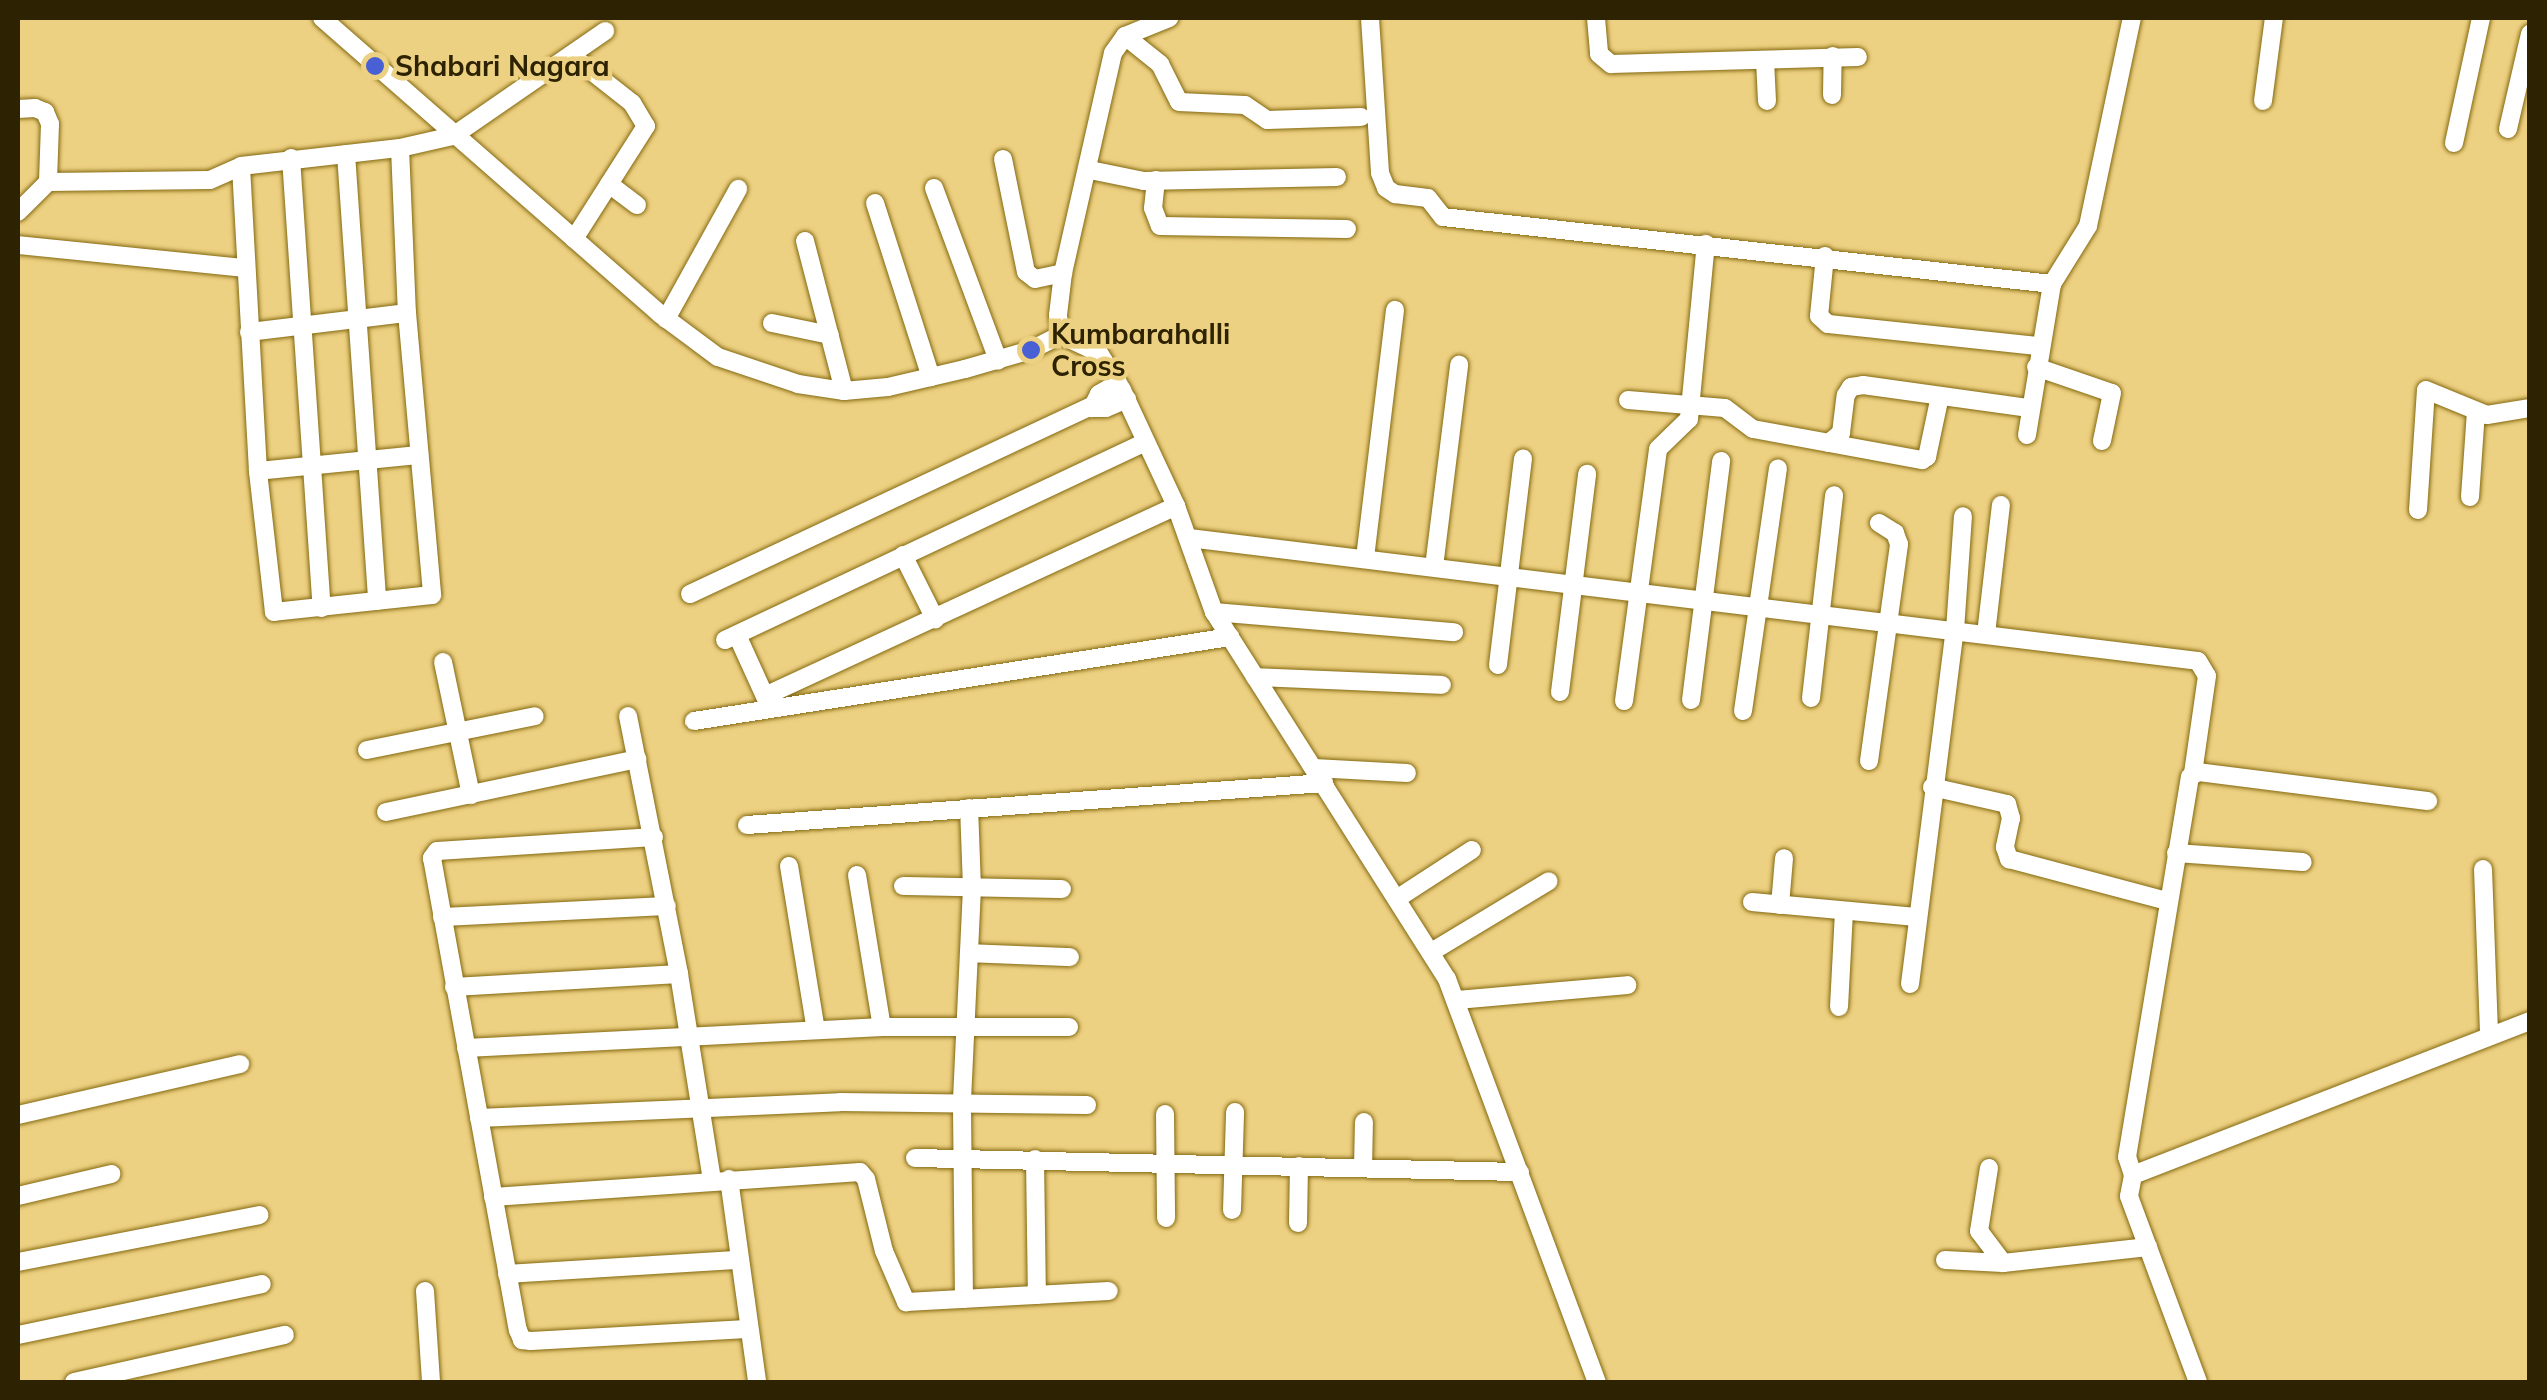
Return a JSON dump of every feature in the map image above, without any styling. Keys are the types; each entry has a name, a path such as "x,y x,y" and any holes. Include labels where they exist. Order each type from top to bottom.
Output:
{"street":[{"path":"322,18 666,320 718,358 798,384 844,391 931,377 998,360 1061,335 1099,354 1122,391 1176,506 1214,612 1433,951 1457,1000 1597,1382"},
{"path":"1061,335 1058,314 1063,273 1090,170 1113,52 1125,36 1169,18"},
{"path":"1370,18 1380,172 1386,188 1395,194 1428,198 1443,217 1825,256 2052,284"},
{"path":"1596,18 1599,54 1611,64 1858,57"},
{"path":"2028,435 2038,346 2052,284 2088,226 2132,18"},
{"path":"2263,101 2274,18"},
{"path":"2454,143 2482,18"},
{"path":"48,182 210,180 241,166 400,148 453,136 605,31"},
{"path":"2508,129 2529,35"},
{"path":"1125,36 1160,64 1180,102 1246,105 1266,120 1361,117"},
{"path":"571,55 645,117 646,126 574,239"},
{"path":"1832,95 1833,56"},
{"path":"1765,60 1767,101"},
{"path":"18,109 45,112 50,124 48,182 18,212"},
{"path":"241,166 258,471 270,604 280,613 432,594 407,313 400,148"},
{"path":"346,154 354,320 377,601"},
{"path":"291,158 322,608"},
{"path":"1003,159 1026,272 1035,279 1063,273"},
{"path":"1090,170 1156,180 1337,177"},
{"path":"1156,180 1154,208 1160,226 1347,229"},
{"path":"609,184 637,205"},
{"path":"934,188 998,360"},
{"path":"666,320 738,189"},
{"path":"875,203 931,377"},
{"path":"805,241 844,391"},
{"path":"1624,701 1658,449 1684,428 1690,404 1706,244"},
{"path":"18,245 244,268"},
{"path":"1825,256 1819,316 1828,324 2038,346"},
{"path":"1365,558 1395,310"},
{"path":"249,332 407,313"},
{"path":"772,323 830,335"},
{"path":"1434,567 1459,365"},
{"path":"2036,367 2112,393 2102,441"},
{"path":"1828,443 1841,433 1846,395 1852,388 2030,408"},
{"path":"2418,510 2426,390 2482,413 2521,408"},
{"path":"690,594 1091,406 1099,394 1122,391"},
{"path":"1628,400 1726,408 1753,429 1922,460 1927,457 1940,396"},
{"path":"2470,496 2482,413"},
{"path":"768,702 731,638 1145,442"},
{"path":"258,471 420,455"},
{"path":"1498,665 1523,459"},
{"path":"1691,700 1721,462"},
{"path":"1743,711 1778,469"},
{"path":"1560,692 1587,474"},
{"path":"1811,698 1834,495"},
{"path":"1986,634 2001,505"},
{"path":"768,702 1176,506"},
{"path":"1910,984 1955,630 1963,516"},
{"path":"1869,761 1899,544 1894,533 1879,523"},
{"path":"1188,538 2198,662 2207,676 2127,1157 2133,1175 2129,1196 2198,1382"},
{"path":"903,556 934,620"},
{"path":"1214,612 1454,632"},
{"path":"694,721 768,702 1230,637"},
{"path":"444,662 471,795"},
{"path":"1256,677 1442,685"},
{"path":"367,750 535,716"},
{"path":"628,716 667,906 700,1107 739,1260 758,1382"},
{"path":"386,812 636,759"},
{"path":"747,825 1318,775 1407,773"},
{"path":"2193,773 2428,800"},
{"path":"1932,788 2007,804 2011,818 2005,848 2009,859 2167,901"},
{"path":"964,1299 962,1100 972,888 969,808"},
{"path":"654,837 437,851 432,858 478,1118 522,1340 747,1328"},
{"path":"1398,898 1472,850"},
{"path":"2176,853 2303,862"},
{"path":"1780,904 1784,858"},
{"path":"789,866 816,1030"},
{"path":"2483,869 2488,1036"},
{"path":"857,875 882,1027"},
{"path":"1433,951 1549,882"},
{"path":"904,886 1062,888"},
{"path":"1752,902 1916,917"},
{"path":"442,917 667,906"},
{"path":"1838,1007 1844,911"},
{"path":"970,953 1070,957"},
{"path":"454,987 679,974"},
{"path":"1457,1000 1627,984"},
{"path":"2133,1175 2530,1021"},
{"path":"466,1048 882,1027 1069,1028"},
{"path":"18,1115 240,1064"},
{"path":"478,1118 962,1100 1087,1105"},
{"path":"1232,1210 1235,1112"},
{"path":"1166,1114 1166,1218"},
{"path":"1363,1168 1364,1122"},
{"path":"915,1158 1520,1172"},
{"path":"1034,1159 1037,1295"},
{"path":"1298,1166 1298,1223"},
{"path":"1989,1168 1979,1231 2002,1263"},
{"path":"18,1196 111,1174"},
{"path":"493,1197 864,1174 884,1251 904,1300 1109,1291"},
{"path":"18,1262 259,1214"},
{"path":"1946,1260 2002,1263 2148,1247"},
{"path":"508,1274 739,1260"},
{"path":"18,1335 262,1284"},
{"path":"425,1291 431,1382"},
{"path":"74,1382 285,1335"},
{"path":"162,1363 164,1382"}],"place":[{"name":"Shabari Nagara","path":"375,66"},
{"name":"Kumbarahalli Cross","path":"1031,350"}]}
